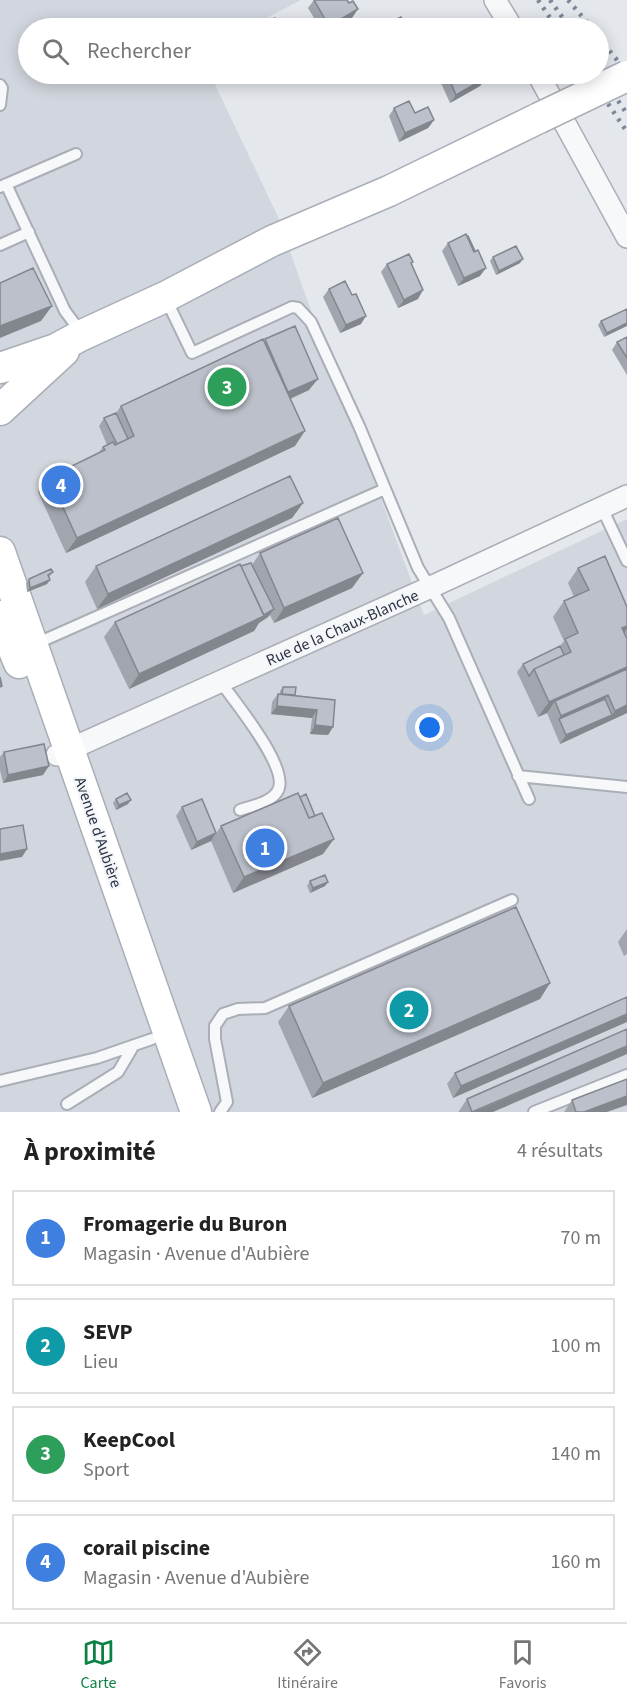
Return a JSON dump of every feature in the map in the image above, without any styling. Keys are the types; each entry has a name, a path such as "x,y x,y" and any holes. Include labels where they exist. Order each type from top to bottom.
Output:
{"main road":[{"path":"609,84 627,75"},
{"path":"0,368 56,349 165,297 272,241 388,191 609,84"},
{"path":"0,410 80,336"},
{"name":"Avenue d'Aubière","path":"0,552 33,645 143,1042 178,1112"},
{"name":"Avenue d'Aubière","path":"0,616 63,753 196,1112"}],"street":[{"path":"495,0 506,18"},
{"path":"543,84 627,237"},
{"name":"Rue de la Chaux-Blanche","path":"63,753 627,496"}],"lane":[{"path":"0,85 2,88 0,105"},
{"path":"76,154 3,186 29,232 65,311 77,327 80,336"},
{"path":"0,245 29,232"},
{"path":"165,297 192,353 292,307 298,308 311,322 359,426 418,568 449,618 529,799"},
{"path":"33,645 385,489"},
{"path":"602,508 627,561"},
{"path":"220,681 266,746 281,780 278,792 269,799 240,810"},
{"path":"519,776 627,786"},
{"path":"220,1112 228,1102 214,1039 215,1026 223,1014 238,1010 265,1008 512,900"},
{"path":"0,1081 97,1058 143,1042"},
{"path":"67,1104 118,1072 143,1042"},
{"path":"534,1112 627,1075"}],"shaded area":[{"path":"0,0 301,0 266,18 18,18 18,84 215,84 279,219 424,615 627,519 627,1112 0,1112"}],"building":[{"path":"314,0 347,0 349,3 353,1 358,9 343,18 324,18"},
{"path":"451,84 475,84 456,95"},
{"path":"409,101 415,113 428,107 434,120 405,133 394,108"},
{"path":"466,234 474,252 478,250 486,268 464,278 448,243"},
{"path":"516,246 523,259 499,271 493,257"},
{"path":"409,254 423,290 404,300 387,264"},
{"path":"33,268 52,306 0,326 0,283"},
{"path":"345,281 352,295 356,294 366,316 346,325 329,289"},
{"path":"627,309 627,323 607,333 601,321"},
{"path":"295,326 318,379 288,392 265,339"},
{"path":"627,337 627,358 617,342"},
{"path":"263,339 305,431 77,538 49,477 105,450 103,447 113,442 115,445 134,436 121,406"},
{"path":"116,413 128,439 117,444 104,418"},
{"path":"290,476 303,503 108,594 96,566"},
{"path":"338,518 363,573 284,608 260,553"},
{"path":"605,556 627,607 627,626 622,628 627,639 627,667 549,702 534,669 571,652 565,639 578,633 564,601 589,590 578,568"},
{"path":"251,563 274,609 264,615 241,566"},
{"path":"240,564 264,616 139,674 115,622"},
{"path":"51,569 53,572 48,575 50,580 30,588 29,579"},
{"path":"560,646 564,655 534,669 529,676 523,664"},
{"path":"627,669 627,705 615,711 608,695 561,716 555,701"},
{"path":"283,687 296,687 295,695 282,694"},
{"path":"278,694 335,700 333,727 315,725 317,710 277,706"},
{"path":"605,699 612,715 566,735 559,719"},
{"path":"44,744 49,766 8,775 4,752"},
{"path":"127,793 131,800 119,805 116,799"},
{"path":"298,793 309,818 322,813 334,839 244,877 221,826"},
{"path":"306,794 315,816 309,818 300,797"},
{"path":"202,799 216,833 197,842 182,807"},
{"path":"23,825 27,849 0,854 0,829"},
{"path":"325,875 328,882 313,888 310,881"},
{"path":"516,907 550,983 323,1083 289,1006"},
{"path":"627,997 627,1014 461,1086 455,1073"},
{"path":"627,1029 627,1046 472,1112 467,1099"},
{"path":"627,1079 627,1096 584,1112 576,1112 572,1100"}],"railway":[{"path":"538,0 550,18"},
{"path":"550,0 563,18"},
{"path":"568,0 583,18"},
{"path":"609,50 627,72"},
{"path":"595,84 627,132"},
{"path":"607,84 627,114"}],"place":[{"name":"KeepCool","path":"227,387"},
{"name":"corail piscine","path":"61,485"},
{"name":"Fromagerie du Buron","path":"265,848"},
{"name":"SEVP","path":"409,1010"}]}
